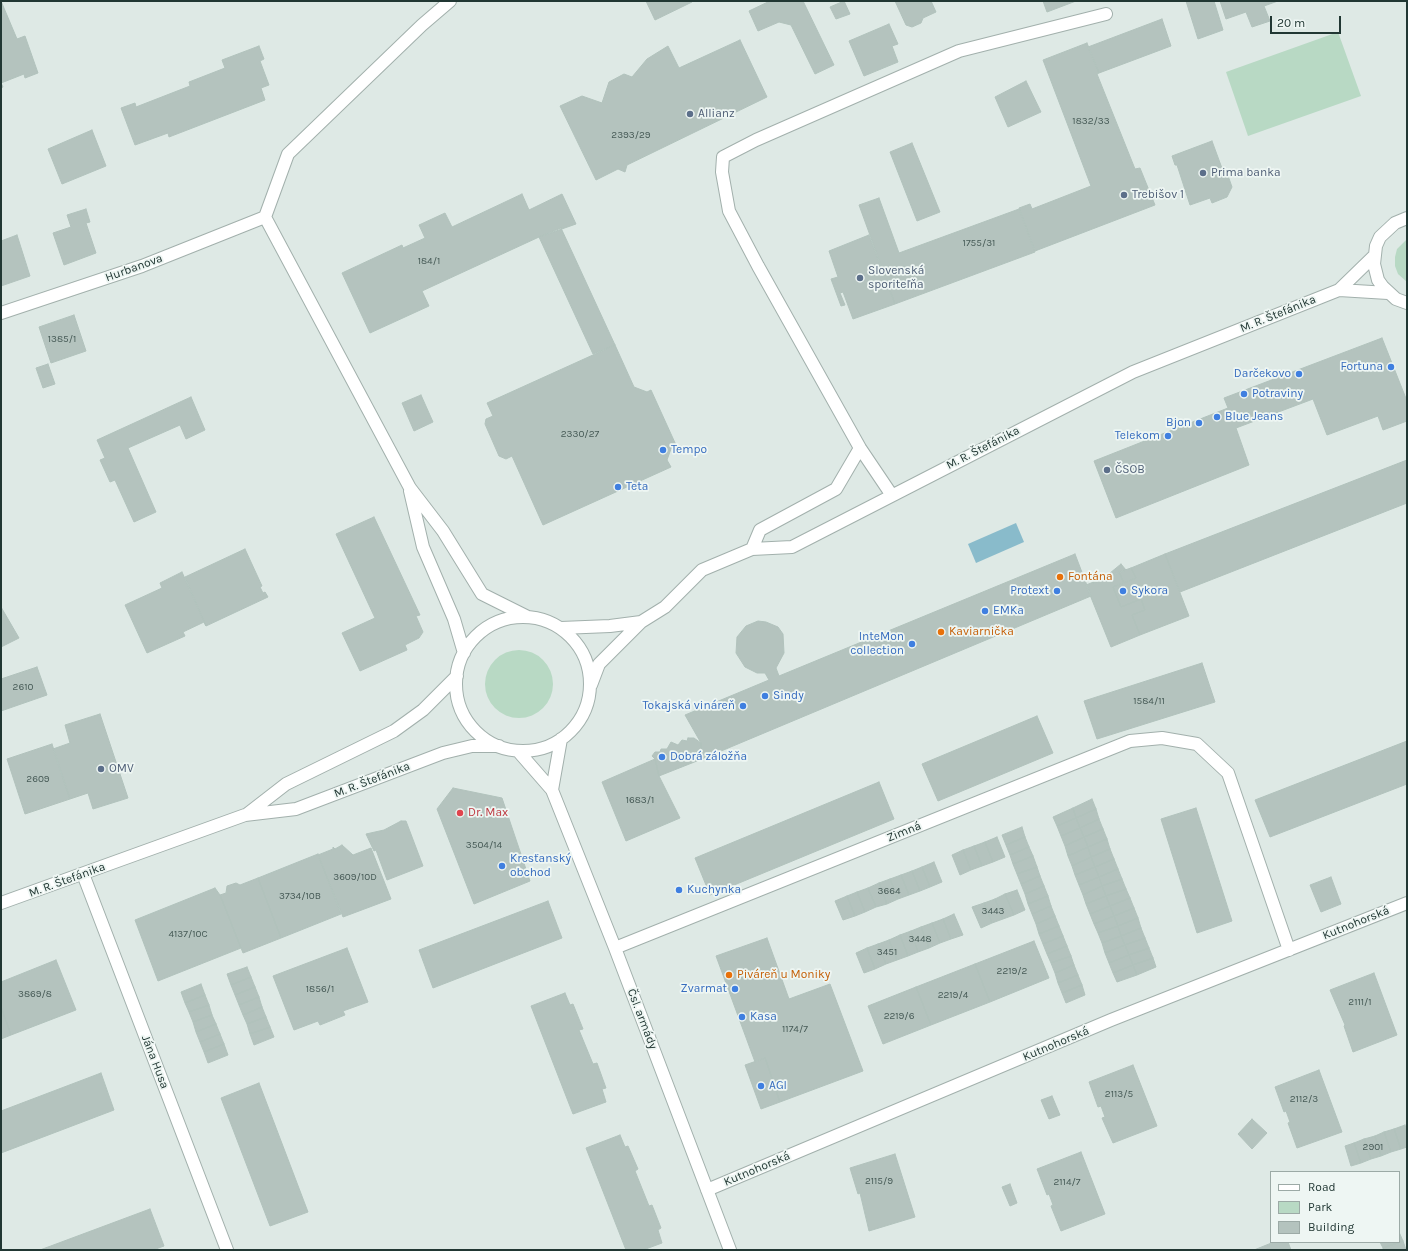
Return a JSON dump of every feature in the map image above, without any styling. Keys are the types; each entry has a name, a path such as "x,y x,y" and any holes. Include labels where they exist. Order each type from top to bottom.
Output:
{"street":[{"path":"450,1 422,25 288,154 265,217 410,488 443,531 482,594 528,617"},
{"path":"891,494 860,448 758,266 729,211 722,172 723,158 756,140 960,51 1106,14"},
{"name":"Hurbanova","path":"1,313 142,266 265,217"},
{"path":"1407,218 1395,223 1387,229 1376,246 1374,256 1377,276 1388,293 1396,299 1407,303"},
{"name":"M. R. Štefánika","path":"641,622 665,607 702,570 752,549 792,547 891,494 1133,372 1339,290 1374,256"},
{"name":"M. R. Štefánika","path":"1339,290 1388,293"},
{"path":"752,549 760,530 836,489 860,448"},
{"path":"410,488 423,547 454,619 464,653"},
{"path":"520,616 528,617 546,620 561,628 580,647 588,666 590,685 587,705 581,719 572,731 561,739 547,747 528,751 518,751 499,746 486,739 471,726 463,713 458,700 457,676 464,653 479,634 502,620 520,616"},
{"path":"561,628 610,626 641,622"},
{"path":"590,685 599,664 641,622"},
{"name":"M. R. Štefánika","path":"245,815 286,784 394,730 423,710 457,676"},
{"name":"Zimná","path":"615,948 1130,741 1162,738 1197,744 1228,773 1288,950"},
{"path":"552,790 561,739"},
{"name":"M. R. Štefánika","path":"1,903 245,815 296,809 443,753 472,746 499,746"},
{"path":"518,751 552,790"},
{"name":"Čsl. armády","path":"552,790 615,948 730,1250"},
{"name":"Jána Husa","path":"83,874 227,1250"},
{"name":"Kutnohorská","path":"707,1190 1111,1020 1407,903"}],"green space":[{"path":"1338,32 1361,96 1248,136 1226,72"},
{"path":"1407,239 1407,282 1398,274 1395,266 1395,257 1397,249"},
{"path":"512,650 526,650 538,655 548,665 553,677 553,691 548,703 538,713 526,718 512,718 500,713 490,703 485,691 485,677 490,665 500,655"}],"water":[{"path":"1016,523 1024,542 976,563 968,544"}],"building":[{"path":"1,1 17,39 25,36 38,73 25,78 24,74 1,83"},
{"path":"646,1 691,1 692,2 655,20"},
{"path":"770,1 803,1 834,65 815,74 791,25 779,22 758,31 749,11"},
{"path":"844,1 850,14 836,19 830,7"},
{"path":"895,1 931,1 936,12 923,18 921,23 912,27 906,25"},
{"path":"1043,1 1076,1 1047,12"},
{"path":"1186,1 1214,1 1223,30 1198,39"},
{"path":"1220,1 1278,1 1264,6 1270,21 1252,27 1246,12 1226,19"},
{"path":"1162,19 1171,46 1099,73 1088,47"},
{"path":"889,24 898,44 892,46 898,62 864,76 849,41"},
{"path":"740,40 767,97 627,165 625,172 618,169 596,180 560,106 582,96 602,103 609,82 624,74 632,77 647,59 668,46 679,68"},
{"path":"1087,43 1099,73 1097,74 1135,169 1140,168 1155,205 1035,251 1019,208 1030,204 1032,209 1091,186 1043,60"},
{"path":"259,46 264,59 260,61 269,85 261,88 265,100 169,137 168,133 135,145 121,108 135,103 136,107 190,86 189,82 225,68 222,60"},
{"path":"1026,81 1041,112 1008,127 995,97"},
{"path":"92,130 106,166 62,184 48,149"},
{"name":"Prima banka","path":"1212,141 1223,171 1226,170 1232,187 1227,197 1212,203 1210,198 1190,205 1177,165 1175,165 1172,156"},
{"path":"912,143 940,212 917,221 890,152"},
{"path":"522,194 529,210 562,194 576,224 539,237 422,291 429,306 370,333 342,273 402,245 403,248 425,238 419,225 445,213 452,227"},
{"path":"879,198 899,253 1019,209 1035,252 895,304 859,205"},
{"path":"86,209 90,222 86,223 96,253 64,265 53,233 71,227 67,215"},
{"path":"561,228 615,345 593,354 539,237"},
{"path":"17,235 30,276 1,286 1,241"},
{"name":"Slovenská sporiteľňa","path":"869,235 895,304 853,319 843,292 840,293 845,305 841,306 831,279 838,277 829,251"},
{"path":"74,315 86,351 51,363 39,327"},
{"path":"1382,338 1407,401 1407,421 1383,430 1378,416 1327,435 1313,399 1236,428 1249,465 1116,518 1094,461 1228,408 1224,398"},
{"path":"615,345 634,387 647,392 651,390 676,445 672,446 667,460 671,467 543,525 512,456 506,459 499,456 485,424 486,419 493,416 487,403"},
{"path":"48,364 55,384 43,388 36,368"},
{"path":"421,395 433,422 414,431 402,403"},
{"path":"191,397 205,430 186,439 180,425 128,448 156,512 134,522 115,480 110,482 100,460 105,458 97,440"},
{"path":"1407,460 1407,503 1180,592 1165,554"},
{"path":"374,517 420,615 416,616 423,632 419,638 405,645 407,650 360,671 342,633 375,618 336,534"},
{"path":"245,549 262,586 260,587 263,593 265,592 268,597 206,626 185,577"},
{"path":"1075,554 1091,596 702,759 701,743 685,715 769,680 765,673 757,673 745,667 736,653 737,637 746,626 758,621 766,622 778,627 783,634 784,653 776,668 779,676"},
{"path":"1165,554 1189,616 1140,635 1132,615 1145,610 1141,599 1121,607 1113,587 1136,578 1131,568"},
{"path":"1121,564 1126,570 1093,583 1101,576 1104,578"},
{"path":"1131,568 1136,578 1124,583 1119,572"},
{"path":"182,572 206,626 204,622 183,632 185,636 147,653 125,605 162,588 160,583"},
{"path":"1119,572 1124,583 1113,587 1121,607 1141,599 1145,610 1132,615 1140,635 1111,647 1086,585"},
{"path":"1,607 19,638 1,647"},
{"path":"1202,663 1215,702 1097,739 1084,701"},
{"path":"37,667 47,695 1,711 1,679"},
{"path":"100,714 128,798 93,809 88,793 70,799 53,749 70,743 65,725"},
{"path":"1037,716 1053,753 938,801 922,764"},
{"path":"688,738 694,738 701,743 702,759 659,776 655,759 652,756 655,752 660,752 661,749 667,749 671,742 678,745 682,740 687,741"},
{"path":"1407,741 1407,784 1270,837 1255,800"},
{"path":"52,744 70,799 25,814 7,759"},
{"path":"655,759 659,776 680,818 626,841 602,782"},
{"path":"879,782 894,819 710,895 695,858"},
{"path":"453,788 502,798 530,881 474,904 437,809"},
{"path":"1092,799 1096,809 1076,818 1073,808"},
{"path":"1073,808 1076,818 1057,826 1053,817"},
{"path":"1196,808 1232,921 1197,933 1161,819"},
{"path":"1096,809 1099,819 1080,828 1076,818"},
{"path":"1076,818 1080,828 1061,836 1057,826"},
{"path":"1099,819 1103,829 1084,837 1080,828"},
{"path":"401,821 406,821 423,866 387,880 376,850 374,851 366,834 384,830"},
{"path":"1022,827 1025,837 1006,845 1002,835"},
{"path":"1080,828 1084,837 1065,846 1061,836"},
{"path":"1103,829 1107,839 1088,847 1084,837"},
{"path":"997,837 1005,857 993,862 985,842"},
{"path":"1025,837 1029,847 1010,855 1006,845"},
{"path":"1084,837 1088,847 1068,856 1065,846"},
{"path":"1107,839 1110,849 1091,857 1088,847"},
{"path":"985,842 993,862 982,866 974,846"},
{"path":"342,845 353,855 371,848 391,899 343,917 318,855 333,849 333,847 335,849"},
{"path":"974,846 982,866 971,870 963,850"},
{"path":"1029,847 1033,856 1013,864 1010,855"},
{"path":"1088,847 1091,857 1072,866 1068,856"},
{"path":"1110,849 1114,859 1095,867 1091,857"},
{"path":"963,850 971,870 960,875 952,855"},
{"path":"318,854 341,914 281,938 258,878"},
{"path":"1033,856 1037,867 1017,874 1013,864"},
{"path":"1091,857 1095,867 1075,875 1072,866"},
{"path":"1114,859 1118,869 1099,877 1095,867"},
{"path":"934,862 942,882 930,887 922,867"},
{"path":"922,867 930,887 920,891 912,871"},
{"path":"1037,867 1040,876 1021,884 1017,874"},
{"path":"1095,867 1099,877 1079,885 1075,875"},
{"path":"1118,869 1122,879 1102,886 1099,877"},
{"path":"912,871 920,891 909,895 901,875"},
{"path":"901,875 909,895 898,899 890,879"},
{"path":"1040,876 1044,886 1025,894 1021,884"},
{"path":"1099,877 1102,886 1083,895 1079,885"},
{"path":"1331,877 1341,904 1321,912 1310,885"},
{"path":"258,878 281,938 243,953 220,895 226,893 227,886 236,883 240,885"},
{"path":"890,879 898,899 887,904 879,883"},
{"path":"1122,879 1126,889 1106,896 1102,886"},
{"path":"879,883 887,904 876,907 868,888"},
{"path":"1044,886 1048,896 1028,904 1025,894"},
{"path":"1102,886 1106,896 1086,904 1083,895"},
{"path":"215,888 220,895 241,948 158,981 135,920"},
{"path":"868,888 876,907 865,912 857,892"},
{"path":"1126,889 1130,898 1110,906 1106,896"},
{"path":"1017,890 1025,910 1014,915 1005,894"},
{"path":"857,892 865,912 855,916 847,896"},
{"path":"1005,894 1014,915 1003,919 995,899"},
{"path":"847,896 855,916 843,920 835,901"},
{"path":"1048,896 1051,906 1032,914 1028,904"},
{"path":"1106,896 1110,906 1090,914 1086,904"},
{"path":"1130,898 1134,908 1114,916 1110,906"},
{"path":"995,899 1003,919 992,923 984,903"},
{"path":"548,901 562,938 433,988 419,950"},
{"path":"984,903 992,923 981,928 972,907"},
{"path":"1051,906 1055,916 1036,924 1032,914"},
{"path":"1110,906 1114,916 1094,924 1090,914"},
{"path":"1134,908 1138,918 1118,926 1114,916"},
{"path":"954,914 963,935 951,939 943,919"},
{"path":"1055,916 1059,926 1039,934 1036,924"},
{"path":"1114,916 1118,926 1098,933 1094,924"},
{"path":"1138,918 1141,928 1121,936 1118,926"},
{"path":"943,919 951,939 940,943 932,923"},
{"path":"932,923 940,943 929,948 921,927"},
{"path":"1059,926 1063,936 1043,944 1039,934"},
{"path":"1118,926 1121,936 1102,943 1098,933"},
{"path":"921,927 929,948 918,952 911,931"},
{"path":"1141,928 1145,938 1125,945 1121,936"},
{"path":"911,931 918,952 908,956 900,935"},
{"path":"900,935 908,956 897,960 889,940"},
{"path":"1063,936 1067,946 1047,954 1043,944"},
{"path":"1121,936 1125,945 1105,953 1102,943"},
{"path":"767,938 789,999 830,984 863,1071 780,1102 765,1058 755,1062 716,956"},
{"path":"1145,938 1149,948 1129,955 1125,945"},
{"path":"889,940 897,960 886,964 878,944"},
{"path":"1034,941 1049,978 990,1002 975,964"},
{"path":"878,944 886,964 875,969 867,948"},
{"path":"1125,945 1129,955 1109,963 1105,953"},
{"path":"1067,946 1071,956 1051,963 1047,954"},
{"path":"347,948 368,1002 343,1011 345,1015 320,1025 318,1021 294,1030 273,976"},
{"path":"867,948 875,969 864,973 856,953"},
{"path":"1149,948 1153,958 1133,965 1129,955"},
{"path":"1129,955 1133,965 1113,973 1109,963"},
{"path":"1071,956 1074,965 1055,973 1051,963"},
{"path":"1153,958 1156,967 1137,975 1133,965"},
{"path":"56,960 76,1010 11,1035 1,1007 1,982"},
{"path":"975,964 990,1002 931,1025 916,987"},
{"path":"1074,965 1078,975 1058,983 1055,973"},
{"path":"1133,965 1137,975 1117,982 1113,973"},
{"path":"247,967 251,977 231,985 227,974"},
{"path":"1374,973 1397,1035 1353,1052 1344,1026 1345,1025 1330,990"},
{"path":"1078,975 1082,985 1062,993 1058,983"},
{"path":"251,977 255,987 235,995 231,985"},
{"path":"201,984 205,995 185,1003 181,992"},
{"path":"1082,985 1085,995 1066,1003 1062,993"},
{"path":"255,987 259,997 239,1005 235,995"},
{"path":"916,987 931,1025 883,1044 868,1006"},
{"path":"565,993 570,1005 573,1004 583,1029 579,1030 593,1064 597,1063 606,1088 602,1089 606,1102 573,1114 531,1006"},
{"path":"205,995 209,1005 189,1012 185,1003"},
{"path":"259,997 262,1007 243,1015 239,1005"},
{"path":"209,1005 212,1015 193,1022 189,1012"},
{"path":"1,1007 11,1035 1,1039"},
{"path":"262,1007 266,1017 247,1024 243,1015"},
{"path":"212,1015 216,1024 196,1032 193,1022"},
{"path":"266,1017 270,1027 250,1034 247,1024"},
{"path":"216,1024 220,1034 200,1042 196,1032"},
{"path":"270,1027 274,1037 254,1045 250,1034"},
{"path":"220,1034 224,1044 204,1052 200,1042"},
{"path":"224,1044 228,1055 208,1063 204,1052"},
{"path":"765,1058 780,1102 761,1109 745,1065"},
{"path":"1133,1065 1157,1126 1113,1143 1102,1118 1105,1117 1101,1106 1098,1107 1089,1082"},
{"path":"1319,1070 1342,1132 1297,1148 1288,1123 1290,1122 1286,1111 1284,1112 1275,1087"},
{"path":"101,1073 114,1110 1,1153 1,1111"},
{"path":"259,1083 308,1212 270,1226 221,1098"},
{"path":"1052,1096 1060,1115 1049,1119 1041,1100"},
{"path":"1252,1119 1267,1133 1252,1149 1238,1134"},
{"path":"1405,1125 1407,1132 1407,1147 1401,1149 1394,1129"},
{"path":"1394,1129 1401,1149 1391,1152 1384,1132"},
{"path":"1384,1132 1391,1152 1381,1156 1375,1136"},
{"path":"620,1135 625,1147 628,1146 638,1169 635,1171 649,1206 652,1205 661,1228 658,1230 662,1243 643,1250 626,1250 586,1148"},
{"path":"1375,1136 1381,1156 1371,1159 1364,1139"},
{"path":"1364,1139 1371,1159 1361,1163 1354,1143"},
{"path":"1354,1143 1361,1163 1351,1166 1345,1146"},
{"path":"1081,1152 1105,1214 1061,1231 1051,1206 1053,1205 1049,1194 1047,1195 1037,1169"},
{"path":"895,1154 915,1217 869,1231 860,1193 858,1194 850,1168"},
{"path":"1010,1184 1017,1203 1010,1206 1002,1187"},
{"path":"150,1209 164,1246 153,1250 40,1250"},
{"path":"1400,1234 1403,1241 1400,1242"},
{"path":"1403,1241 1406,1250 1383,1250 1383,1248"},
{"path":"1272,1243 1288,1243 1291,1250 1254,1250"},
{"path":"1380,1243 1397,1243 1383,1248"}],"place":[{"name":"Allianz","path":"690,114"},
{"name":"Prima banka","path":"1203,173"},
{"name":"Trebišov 1","path":"1124,195"},
{"name":"Slovenská sporiteľňa","path":"860,278"},
{"name":"Fortuna","path":"1391,367"},
{"name":"Darčekovo","path":"1299,374"},
{"name":"Potraviny","path":"1244,394"},
{"name":"Blue Jeans","path":"1217,417"},
{"name":"Bjon","path":"1199,423"},
{"name":"Telekom","path":"1168,436"},
{"name":"Tempo","path":"663,450"},
{"name":"ČSOB","path":"1107,470"},
{"name":"Teta","path":"618,487"},
{"name":"Fontána","path":"1060,577"},
{"name":"Protext","path":"1057,591"},
{"name":"Sykora","path":"1123,591"},
{"name":"EMKa","path":"985,611"},
{"name":"Kaviarnička","path":"941,632"},
{"name":"InteMon collection","path":"912,644"},
{"name":"Sindy","path":"765,696"},
{"name":"Tokajská vináreň","path":"743,706"},
{"name":"Dobrá záložňa","path":"662,757"},
{"name":"OMV","path":"101,769"},
{"name":"Dr. Max","path":"460,813"},
{"name":"Kresťanský obchod","path":"502,866"},
{"name":"Kuchynka","path":"679,890"},
{"name":"Piváreň u Moniky","path":"729,975"},
{"name":"Zvarmat","path":"735,989"},
{"name":"Kasa","path":"742,1017"},
{"name":"AGI","path":"761,1086"}]}
